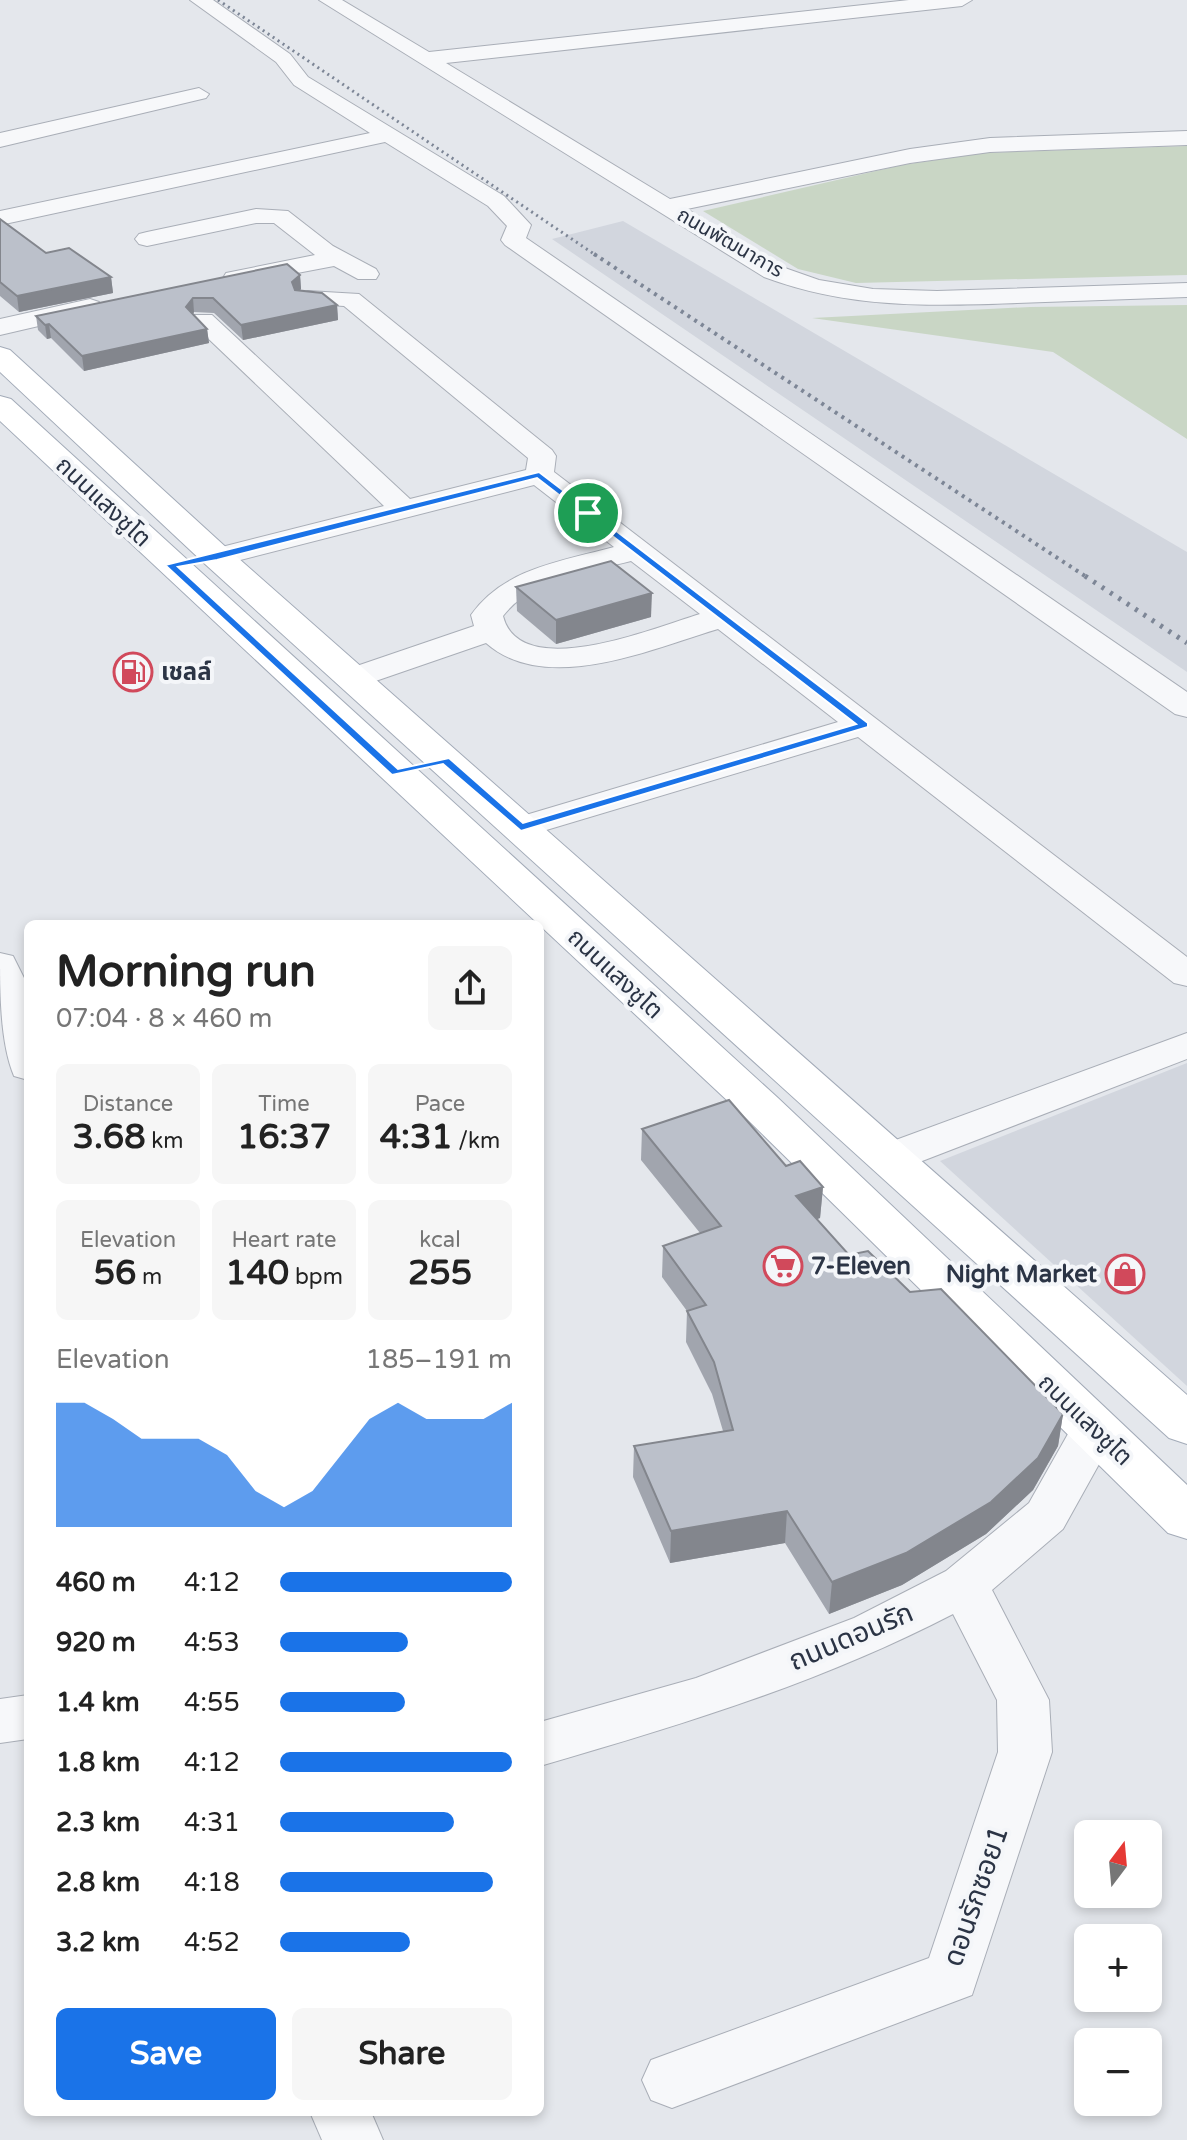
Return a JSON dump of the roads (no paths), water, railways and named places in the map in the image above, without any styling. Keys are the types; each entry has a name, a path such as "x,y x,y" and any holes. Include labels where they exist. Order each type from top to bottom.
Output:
{"main road":[{"name":"ถนนแสงชูโต","path":"0,356 217,557 1187,1425"},
{"name":"ถนนแสงชูโต","path":"0,405 762,1108 1187,1518"},
{"path":"170,565 217,557"},
{"path":"396,773 445,760"}],"street":[{"path":"200,0 283,58 301,81 496,201 519,225 513,240 1187,707"},
{"name":"ถนนพัฒนาการ","path":"329,0 773,272 814,287 873,296 937,298 1187,290"},
{"path":"424,59 962,0"},
{"path":"0,140 199,94"},
{"path":"0,218 389,135"},
{"path":"666,207 910,156 990,145 1187,138"},
{"path":"147,239 271,215 286,219 337,258 367,274"},
{"path":"214,282 337,258"},
{"path":"308,298 350,299 542,456 539,475"},
{"path":"0,327 107,304"},
{"path":"203,320 403,508"},
{"path":"217,557 539,475"},
{"path":"539,475 1187,975"},
{"path":"637,550 533,581 508,592 492,605 487,615 491,631 527,657 564,658 609,649 724,617"},
{"path":"353,678 491,631"},
{"path":"521,827 864,725"},
{"path":"0,964 11,991 24,1049"},
{"path":"889,1158 1187,1045"},
{"name":"ถนนดอนรัก","path":"544,1743 703,1697 872,1632 964,1585 1046,1516 1094,1430"},
{"name":"ดอนรักซอย1","path":"672,2080 952,1976 1025,1752 1023,1700 964,1585"},
{"path":"0,1721 24,1718"},
{"path":"342,2116 353,2140"}],"railway":[{"path":"218,0 595,255"},
{"path":"595,255 1088,578"},
{"path":"1085,576 1187,643"}],"place":[{"name":"เชลล์","path":"133,672"},
{"name":"7-Eleven","path":"783,1266"},
{"name":"Night Market","path":"1125,1274"}]}
